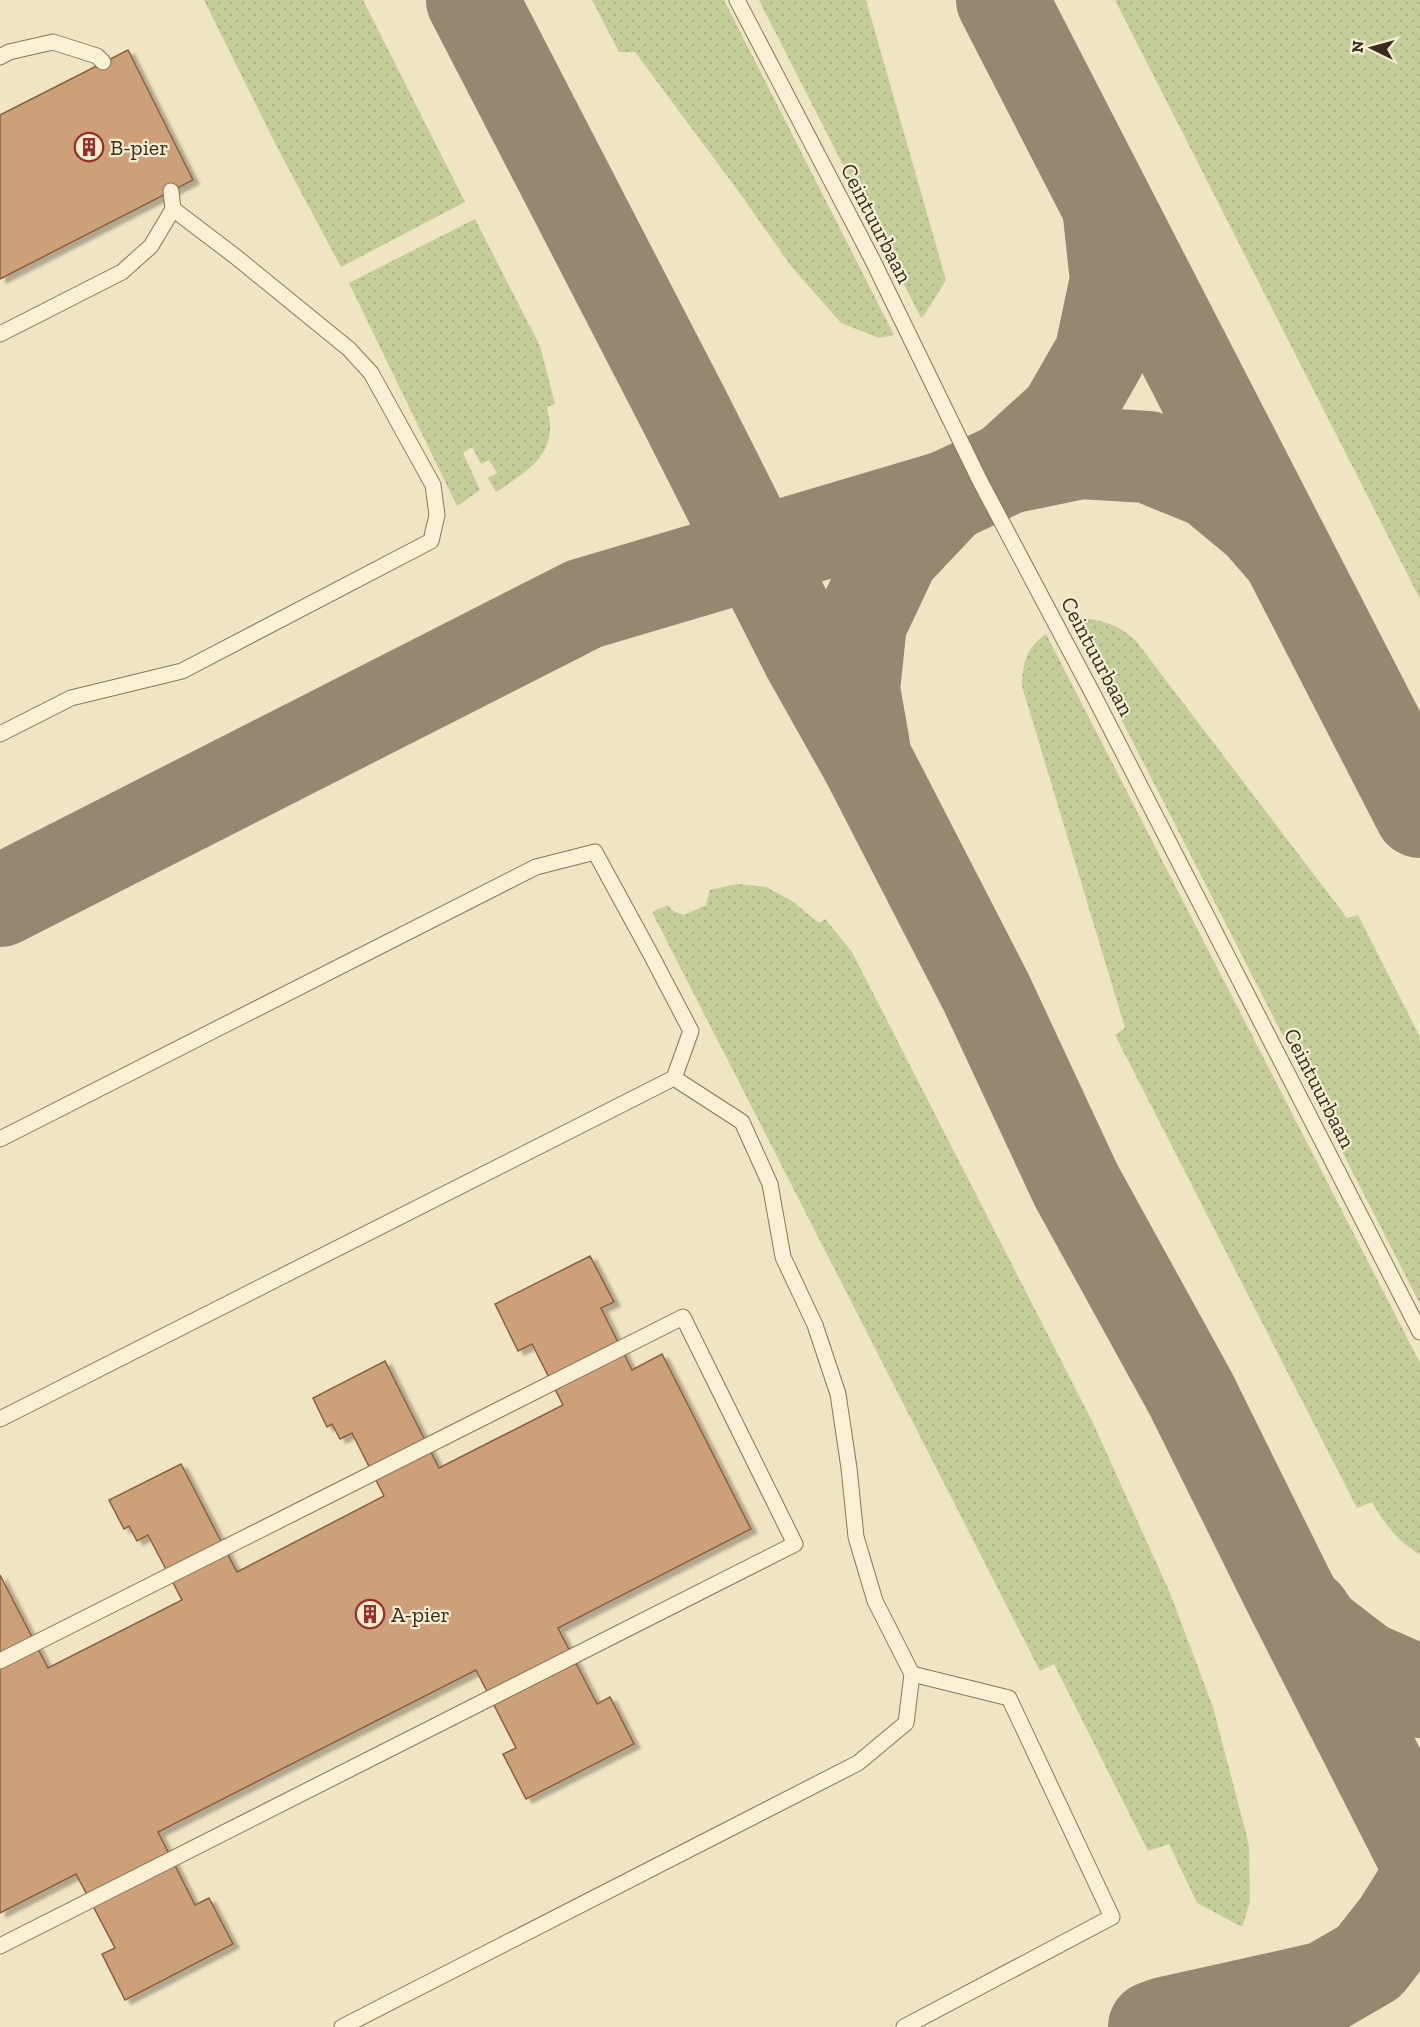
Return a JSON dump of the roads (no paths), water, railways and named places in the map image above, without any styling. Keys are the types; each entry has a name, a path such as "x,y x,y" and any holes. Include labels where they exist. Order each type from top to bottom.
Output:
{"lane":[{"name":"Ceintuurbaan","path":"737,0 872,259 980,482 1100,706 1420,1332"},
{"path":"0,57 9,52 53,42 97,56 103,62"},
{"path":"0,334 122,272 151,246 173,209 171,191"},
{"path":"0,734 71,698 182,671 431,541 437,515 433,485 371,373 349,350 236,257 173,209"},
{"path":"0,1139 536,867 595,852 691,1031 674,1078 0,1419"},
{"path":"342,2027 858,1763 906,1723 912,1674 875,1602 856,1537 838,1394 815,1325 783,1257 770,1184 742,1122 674,1078"},
{"path":"0,1661 683,1317 795,1544 0,1946"},
{"path":"904,2027 1112,1917 1009,1698 912,1674"}],"place":[{"name":"B-pier","path":"89,147"},
{"name":"A-pier","path":"370,1614"}]}
